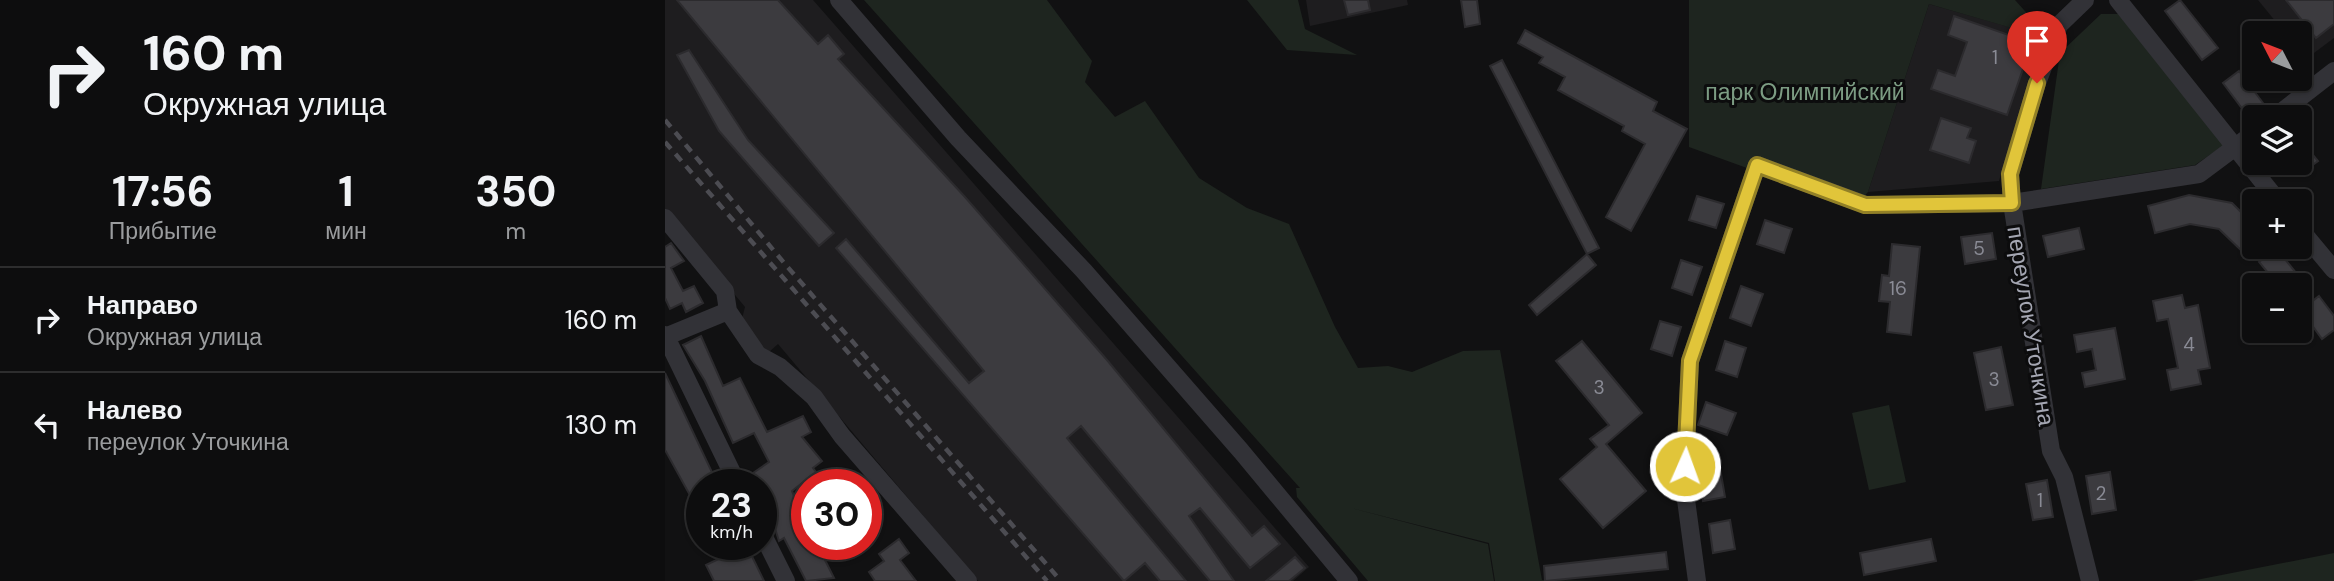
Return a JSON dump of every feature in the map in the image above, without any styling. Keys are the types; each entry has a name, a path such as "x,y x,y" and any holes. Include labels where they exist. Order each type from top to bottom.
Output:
{"street":[{"path":"839,0 958,138 1084,271 1241,451 1349,581"},
{"name":"переулок Уточкина","path":"2084,0 2059,25 2037,83 2010,174 2012,203 2051,451 2064,477 2090,581"},
{"path":"2118,0 2268,189"},
{"path":"2290,105 2334,71"},
{"path":"1697,581 1685,485 1690,361 1757,165 1865,205 2012,203 2199,174 2242,142"},
{"path":"665,218 726,291 728,311 758,355 780,367 814,397 842,436 968,581"},
{"path":"2312,244 2334,270"},
{"path":"728,311 665,336 731,469"},
{"path":"776,560 786,581"}],"shaded area":[{"path":"665,0 813,0 1309,567 1293,581 978,581 778,344 760,360 738,334 745,307 665,210"},
{"path":"1306,0 1407,0 1408,5 1310,26"},
{"path":"2258,0 2334,0 2334,38 2312,54 2312,21 2275,21"},
{"path":"1929,4 2041,36 1999,181 1868,192"}],"green space":[{"path":"864,0 1047,0 1092,61 1085,82 1115,117 1145,101 1199,178 1247,208 1289,224 1335,327 1358,368 1388,366 1412,372 1463,351 1500,350 1542,580 1604,581 1495,581 1489,543 1351,508 1488,544 1494,581 1368,581 1297,497 1296,488 1300,488"},
{"path":"1247,0 1298,0 1305,29 1357,55 1287,50"},
{"name":"парк Олимпийский","path":"1689,0 2015,0 2033,20 2022,31 1929,4 1868,192 1854,207 1689,147"},
{"path":"2101,14 2135,14 2233,139 2195,165 2041,189 2060,53"},
{"path":"1889,405 1906,482 1869,490 1852,413"},
{"path":"2334,553 2334,581 2191,581"}],"building":[{"path":"677,0 778,0 818,44 828,35 844,54 838,59 965,197 1107,360 1252,536 1264,526 1280,544 1250,568 1200,508 1189,516 1234,581 1210,581 1081,426 1067,438 1186,581 1160,581 1145,563 1124,581 836,248 846,239 969,383 984,371"},
{"path":"1344,0 1368,0 1370,10 1348,15"},
{"path":"1461,0 1477,0 1480,24 1465,27"},
{"path":"2180,0 2218,48 2202,60 2165,11"},
{"path":"2286,0 2334,0 2334,24 2316,38 2312,33 2312,21 2303,21"},
{"path":"1954,16 2032,43 2007,115 1931,89 1938,70 1955,76 1967,42 1948,35"},
{"path":"1525,30 1657,102 1653,111 1687,129 1631,231 1606,217 1645,144 1622,131 1624,126 1558,90 1565,77 1539,63 1543,57 1518,43"},
{"path":"689,50 748,140 834,233 819,246 719,131 677,55"},
{"path":"1502,60 1599,248 1587,254 1490,66"},
{"path":"2239,71 2242,75 2242,91 2254,91 2263,103 2242,105 2242,108 2223,83"},
{"path":"1941,118 1971,128 1967,138 1976,141 1969,163 1930,150"},
{"path":"2312,154 2318,161 2312,165"},
{"path":"2189,195 2232,203 2242,213 2242,251 2219,229 2190,224 2155,233 2148,206"},
{"path":"1697,196 1724,204 1716,228 1689,220"},
{"path":"1765,220 1792,229 1784,253 1757,244"},
{"path":"2079,228 2084,249 2048,257 2043,236"},
{"path":"1992,233 1996,259 1965,264 1961,237"},
{"path":"671,243 684,261 671,268 683,291 694,286 703,303 686,312 682,303 670,309 665,298 665,247"},
{"path":"1892,244 1920,247 1911,335 1887,332 1890,302 1879,301 1882,275 1889,276"},
{"path":"1587,254 1596,265 1537,315 1529,305"},
{"path":"2263,259 2285,259 2296,273 2268,273 2259,262"},
{"path":"1681,260 1702,267 1692,295 1672,288"},
{"path":"1741,286 1763,294 1751,326 1730,318"},
{"path":"2182,295 2185,308 2198,305 2210,368 2198,370 2201,384 2171,390 2167,370 2178,368 2168,319 2157,321 2153,301"},
{"path":"2319,296 2334,316 2334,330 2322,339 2312,325 2312,301"},
{"path":"1660,321 1681,327 1672,356 1651,349"},
{"path":"2115,328 2125,379 2085,387 2082,373 2096,370 2092,349 2077,352 2074,335"},
{"path":"701,336 723,386 740,378 767,432 803,416 811,432 802,437 822,461 814,469 791,469 791,552 784,538 779,541 777,535 777,469 759,469 769,462 754,433 733,443 705,381 683,345"},
{"path":"1582,341 1642,413 1606,444 1646,491 1603,528 1560,479 1597,447 1590,439 1609,425 1556,361"},
{"path":"1725,341 1746,348 1737,377 1716,370"},
{"path":"2001,347 2013,405 1986,410 1974,353"},
{"path":"665,373 710,469 686,469 686,488 665,450"},
{"path":"1706,402 1736,413 1727,435 1698,425"},
{"path":"1720,468 1725,497 1703,501 1699,471"},
{"path":"2110,472 2116,510 2092,514 2086,476"},
{"path":"2047,480 2053,517 2033,520 2026,484"},
{"path":"1730,520 1735,549 1713,553 1709,524"},
{"path":"899,539 909,553 900,560 916,581 875,581 869,572 884,561 882,552"},
{"path":"1931,539 1936,561 1864,575 1860,553"},
{"path":"1666,552 1668,569 1545,581 1544,566"},
{"path":"1295,557 1305,568 1289,581 1266,581"},
{"path":"716,560 754,560 764,581 714,581 706,565"},
{"path":"795,560 825,560 834,578 806,581"}],"railway":[{"path":"665,120 785,264 1061,581"},
{"path":"665,142 1047,581"}],"route":[{"path":"1685,466 1690,361 1757,165 1865,205 2012,203 2010,174 2037,83"}]}
